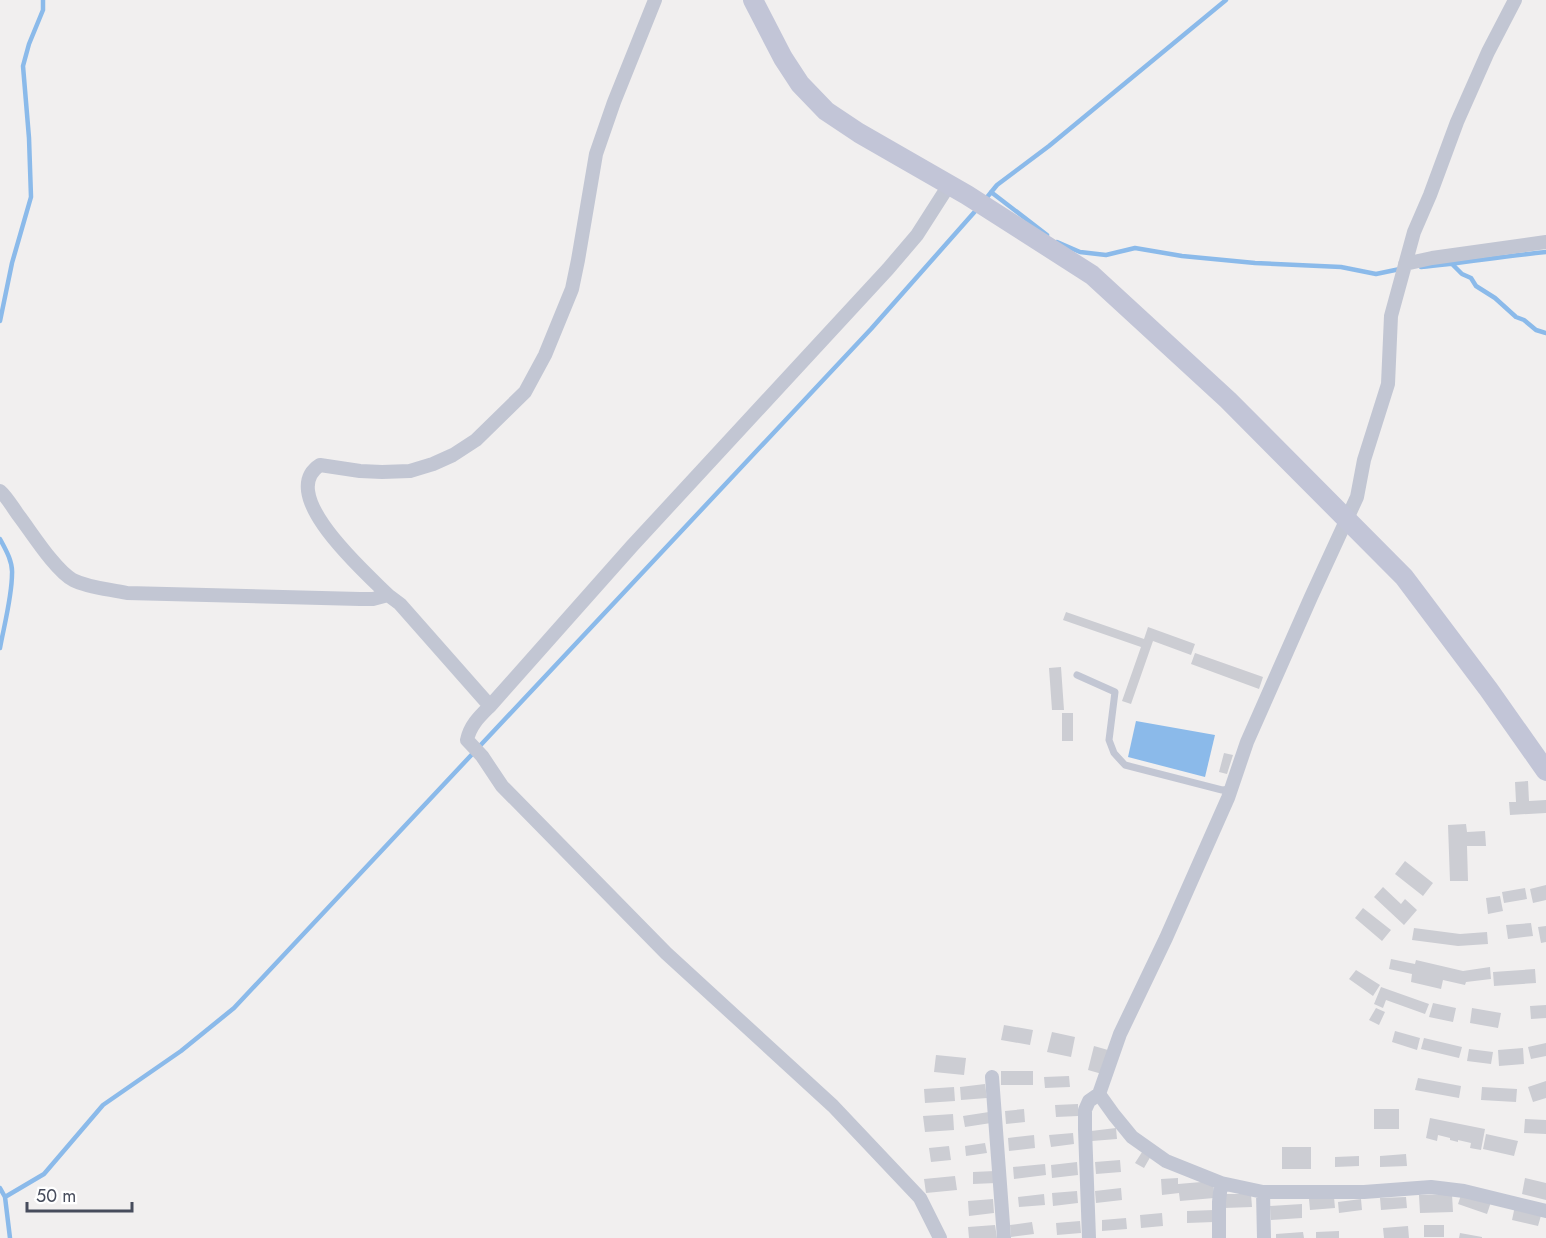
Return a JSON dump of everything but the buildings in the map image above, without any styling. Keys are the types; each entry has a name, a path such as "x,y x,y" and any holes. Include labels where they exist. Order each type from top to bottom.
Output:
{"main road":[{"path":"753,0 783,58 800,84 826,111 859,133 967,195 1092,275 1228,400 1404,577 1489,690 1546,771"}],"street":[{"path":"490,706 400,603 388,595 351,558 324,527 309,497 307,486 310,473 320,465 382,472 410,471 433,464 453,455 476,440 525,392 545,355 572,289 579,260 596,154 655,0"},
{"path":"1089,1238 1085,1110 1089,1101 1099,1094 1127,1018 1166,938 1232,789 1247,742 1357,497 1364,460 1388,384 1391,316 1414,232 1457,123 1488,52 1515,0"},
{"path":"940,1238 920,1198 833,1106 666,953 502,786 482,756 467,740 473,724 632,546 888,269 917,235 949,185"},
{"path":"1405,264 1546,242"},
{"path":"0,491 63,573 73,580 92,586 127,593 360,599 373,599 388,595"},
{"path":"992,1077 1005,1238"},
{"path":"1099,1094 1132,1137 1166,1161 1221,1183 1263,1192 1364,1192 1431,1187 1464,1191 1546,1210"},
{"path":"1220,1238 1221,1183"},
{"path":"1263,1192 1264,1238"}],"lane":[{"path":"1077,675 1115,692 1108,740 1114,753 1125,765 1222,790 1232,789"}],"water":[{"path":"1136,721 1215,735 1205,777 1128,757"}],"waterway":[{"path":"0,321 12,263 31,197 23,66 43,10 43,0"},
{"path":"984,201 997,185 1049,146 1226,0"},
{"path":"991,192 1047,235"},
{"path":"5,1197 44,1174 103,1105 181,1051 234,1008 871,329 978,208"},
{"path":"1057,242 1080,252 1106,255 1135,248 1182,256 1255,263 1341,267 1376,274 1400,269"},
{"path":"1421,267 1546,252"},
{"path":"1452,264 1516,317 1524,320 1536,330 1546,333"},
{"path":"0,539 9,556 12,570 12,583 0,648"},
{"path":"0,1188 5,1197 10,1238"}]}
